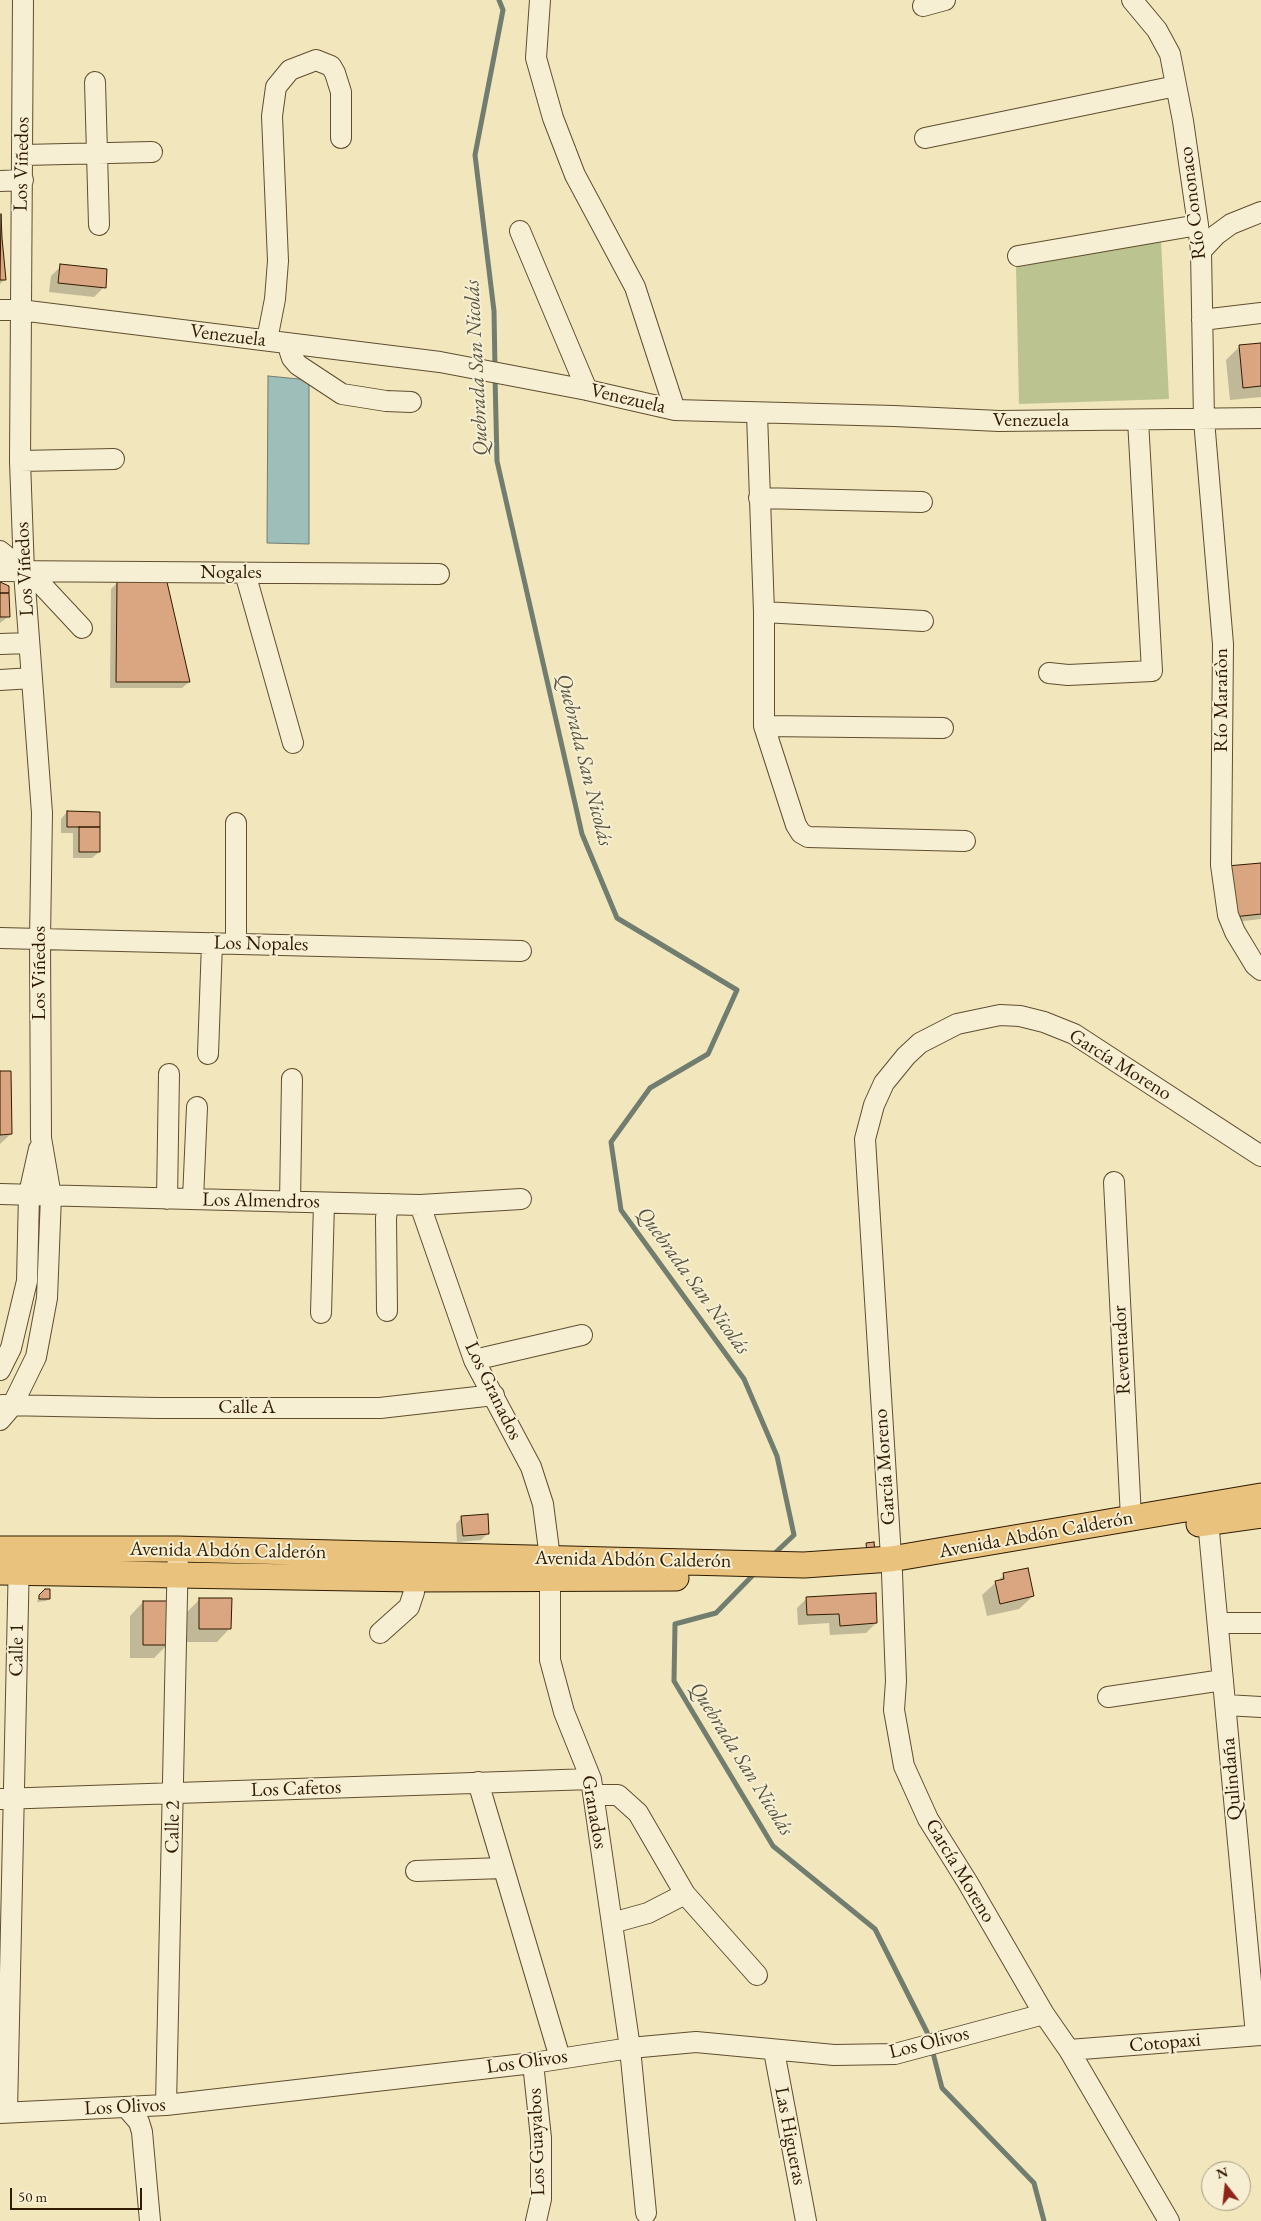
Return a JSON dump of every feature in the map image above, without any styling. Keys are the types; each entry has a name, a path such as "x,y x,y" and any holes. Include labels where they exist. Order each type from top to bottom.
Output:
{"main road":[{"name":"Avenida Abdón Calderón","path":"9,1560 178,1549 550,1569 803,1572 892,1566 1207,1514 1261,1496"},
{"name":"Avenida Abdón Calderón","path":"892,1566 1131,1518 1207,1514 1261,1515"},
{"name":"Avenida Abdón Calderón","path":"9,1560 177,1575 413,1580 550,1569"}],"street":[{"name":"Los Viñedos","path":"4,1411 36,1357 47,1298 51,1196 41,1138 40,939 42,813 24,572 20,462 23,155 22,0"},
{"path":"540,0 536,58 553,118 575,175 635,287 675,410"},
{"path":"923,6 945,0"},
{"name":"Río Cononaco","path":"1132,0 1157,30 1170,54 1183,121 1201,251 1204,420"},
{"path":"267,340 275,299 278,261 272,116 276,87 290,70 316,60 331,66 341,92 341,138"},
{"path":"95,82 98,225"},
{"path":"925,138 1176,86"},
{"path":"23,155 152,152"},
{"path":"0,181 22,180"},
{"path":"1201,251 1216,234 1231,224 1261,212"},
{"path":"1018,256 1198,225"},
{"path":"520,231 587,390"},
{"name":"Venezuela","path":"0,310 20,310 267,340 414,361 440,362 517,375 675,410 999,421 1261,418"},
{"path":"1202,320 1261,312"},
{"path":"288,343 292,358 298,365 342,394 386,401 411,402"},
{"path":"757,414 764,612 764,726 796,825 801,834 808,837 965,841"},
{"path":"1049,673 1152,671 1138,420"},
{"name":"Río Marañòn","path":"1204,420 1223,644 1221,852 1223,889 1228,914 1235,932 1255,966 1261,970"},
{"path":"20,462 114,460"},
{"path":"759,498 922,502"},
{"path":"0,551 40,583 82,628"},
{"name":"Nogales","path":"0,572 439,574"},
{"path":"244,573 293,743"},
{"path":"764,612 923,621"},
{"path":"0,644 30,643"},
{"path":"0,680 32,678"},
{"path":"764,726 943,728"},
{"path":"236,823 236,943"},
{"name":"Los Nopales","path":"0,938 521,950"},
{"path":"208,1054 212,943"},
{"name":"García Moreno","path":"1169,2221 1069,2050 1044,2014 968,1883 928,1819 904,1766 894,1710 896,1680 892,1566 865,1139 874,1105 884,1083 906,1056 920,1043 937,1033 977,1018 1000,1015 1020,1016 1044,1022 1074,1034 1261,1156"},
{"path":"168,1198 169,1074"},
{"path":"290,1202 292,1079"},
{"path":"193,1199 197,1107"},
{"name":"Los Viñedos","path":"0,1370 11,1348 27,1281 29,1194 41,1138"},
{"name":"Reventador","path":"1114,1182 1131,1518"},
{"name":"Los Almendros","path":"0,1194 420,1205 521,1199"},
{"path":"321,1313 324,1202"},
{"path":"387,1312 386,1218 388,1204"},
{"name":"Los Granados","path":"420,1205 474,1360 531,1467 543,1504 550,1569"},
{"path":"474,1360 582,1335"},
{"name":"Calle A","path":"4,1411 380,1408 494,1395"},
{"name":"Qulindaña","path":"1207,1514 1259,2035"},
{"name":"Calle 2","path":"166,2105 178,1549"},
{"name":"Calle 1","path":"3,2113 9,1560"},
{"name":"Granados","path":"550,1569 550,1660 564,1712 593,1787 630,2048 646,2213"},
{"path":"380,1633 409,1607 414,1592 413,1580"},
{"path":"1218,1623 1261,1623"},
{"path":"1108,1697 1223,1680"},
{"path":"1226,1705 1261,1707"},
{"path":"478,1782 560,2058"},
{"name":"Los Cafetos","path":"7,1799 478,1782 593,1787 618,1796 638,1813 685,1894 757,1976"},
{"path":"416,1871 503,1868"},
{"path":"612,1922 648,1913 685,1894"},
{"name":"Los Olivos","path":"3,2113 166,2105 533,2063 630,2048 696,2042 834,2056 895,2054 1044,2014"},
{"name":"Cotopaxi","path":"1069,2050 1259,2035"},
{"name":"Las Higueras","path":"774,2051 806,2221"},
{"name":"Los Guayabos","path":"533,2063 541,2138 541,2199 536,2221"},
{"path":"126,2107 139,2122 142,2132 150,2221"}],"green space":[{"path":"1161,240 1169,399 1019,404 1016,267"}],"water":[{"path":"268,376 309,380 309,544 267,543"}],"building":[{"path":"1,214 2,238 6,280 0,280"},
{"path":"60,264 107,269 106,288 58,283"},
{"path":"1261,343 1261,386 1243,388 1239,345"},
{"path":"117,581 167,582 190,682 116,682"},
{"path":"0,582 9,586 9,593 0,593"},
{"path":"0,593 9,593 10,617 0,617"},
{"path":"67,811 100,812 100,827 67,827"},
{"path":"79,827 100,827 100,852 79,852"},
{"path":"1261,863 1261,914 1233,917 1227,866"},
{"path":"0,1071 11,1071 12,1134 0,1135"},
{"path":"488,1514 489,1534 463,1536 461,1516"},
{"path":"874,1542 875,1552 867,1553 866,1543"},
{"path":"1028,1568 1034,1596 1000,1604 995,1581 1004,1579 1003,1573"},
{"path":"45,1589 50,1589 50,1599 39,1599 39,1595"},
{"path":"876,1593 877,1623 840,1626 839,1614 807,1615 806,1597"},
{"path":"199,1598 232,1598 231,1629 199,1629"},
{"path":"143,1601 168,1601 168,1645 143,1645"}],"waterway":[{"name":"Quebrada San Nicolás","path":"495,369 494,311 475,155 503,10 499,0"},
{"name":"Quebrada San Nicolás","path":"495,377 497,461 582,834 617,918 737,990 708,1054 650,1088 611,1142 621,1210 744,1379 777,1456 794,1535 772,1556"},
{"name":"Quebrada San Nicolás","path":"757,1571 716,1613 675,1624 674,1681 773,1846 875,1929 927,2032 929,2041"},
{"name":"Quebrada San Nicolás","path":"932,2049 942,2088 1034,2183 1044,2221"}]}
